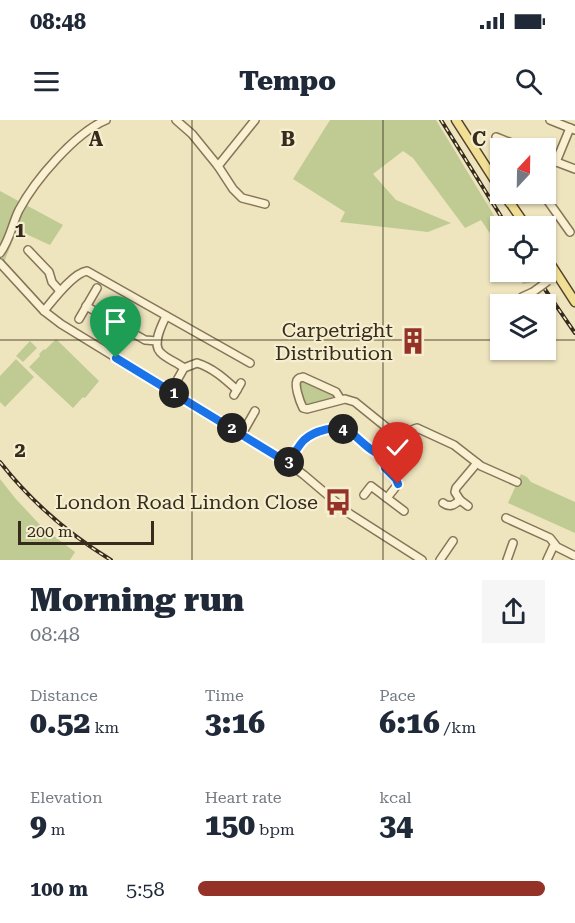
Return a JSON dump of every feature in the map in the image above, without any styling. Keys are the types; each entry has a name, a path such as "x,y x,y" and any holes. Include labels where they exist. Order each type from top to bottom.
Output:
{"main road":[{"path":"456,120 490,173"},
{"path":"556,271 575,302"},
{"path":"564,283 575,295"}],"street":[{"path":"0,253 20,210 52,164 96,124 106,120"},
{"path":"176,120 192,134 242,198 265,204"},
{"path":"218,166 255,120"},
{"path":"550,120 572,129 556,162 575,169"},
{"path":"550,204 570,232"},
{"path":"28,250 46,268 52,282 60,291"},
{"path":"0,263 44,311 61,324 288,463 350,513 422,560"},
{"path":"44,311 60,291 82,272 87,271 250,363"},
{"path":"529,294 558,274"},
{"path":"79,319 97,288"},
{"path":"86,306 145,340 157,341"},
{"path":"166,316 157,347 161,353 184,368"},
{"path":"171,391 184,368 197,363 219,374 237,389"},
{"path":"341,400 336,392 303,377 297,380 297,389 303,408 311,409 348,399 355,402 402,440"},
{"path":"242,434 255,411"},
{"path":"288,463 303,441 314,434 337,428 346,430 383,456 392,453 409,432 417,429 454,445 477,463 517,482"},
{"path":"383,456 385,468 398,481 387,498"},
{"path":"468,506 454,492 477,463"},
{"path":"364,495 371,486 404,512"},
{"path":"443,503 450,506 460,500"},
{"path":"506,518 550,538 555,546 575,556"},
{"path":"440,560 453,542"},
{"path":"507,560 513,543"},
{"path":"548,560 555,546"}],"green space":[{"path":"330,120 436,120 494,216 490,216 490,234 481,220 465,228 413,158 403,151 373,174 396,200 451,223 428,232 340,222 345,212 293,179"},
{"path":"0,191 63,225 50,245 17,230 4,262 0,257"},
{"path":"56,339 99,381 73,408 29,367 40,356 39,354"},
{"path":"30,341 37,348 23,362 16,356"},
{"path":"16,359 34,377 5,407 0,402 0,376"},
{"path":"301,380 336,395 336,399 304,406 298,384"},
{"path":"521,474 531,482 575,502 575,533 508,503"},
{"path":"0,479 42,527 75,552 70,560 0,560"}],"railway":[{"path":"441,120 501,216"},
{"path":"540,282 575,333"},
{"path":"0,462 51,516 111,560"}],"place":[{"name":"Carpetright Distribution","path":"413,341"},
{"name":"London Road Lindon Close","path":"338,502"}],"route":[{"path":"116,358 288,463 303,441 310,436 337,428 346,430 383,456 385,468 398,481 398,484"}]}
